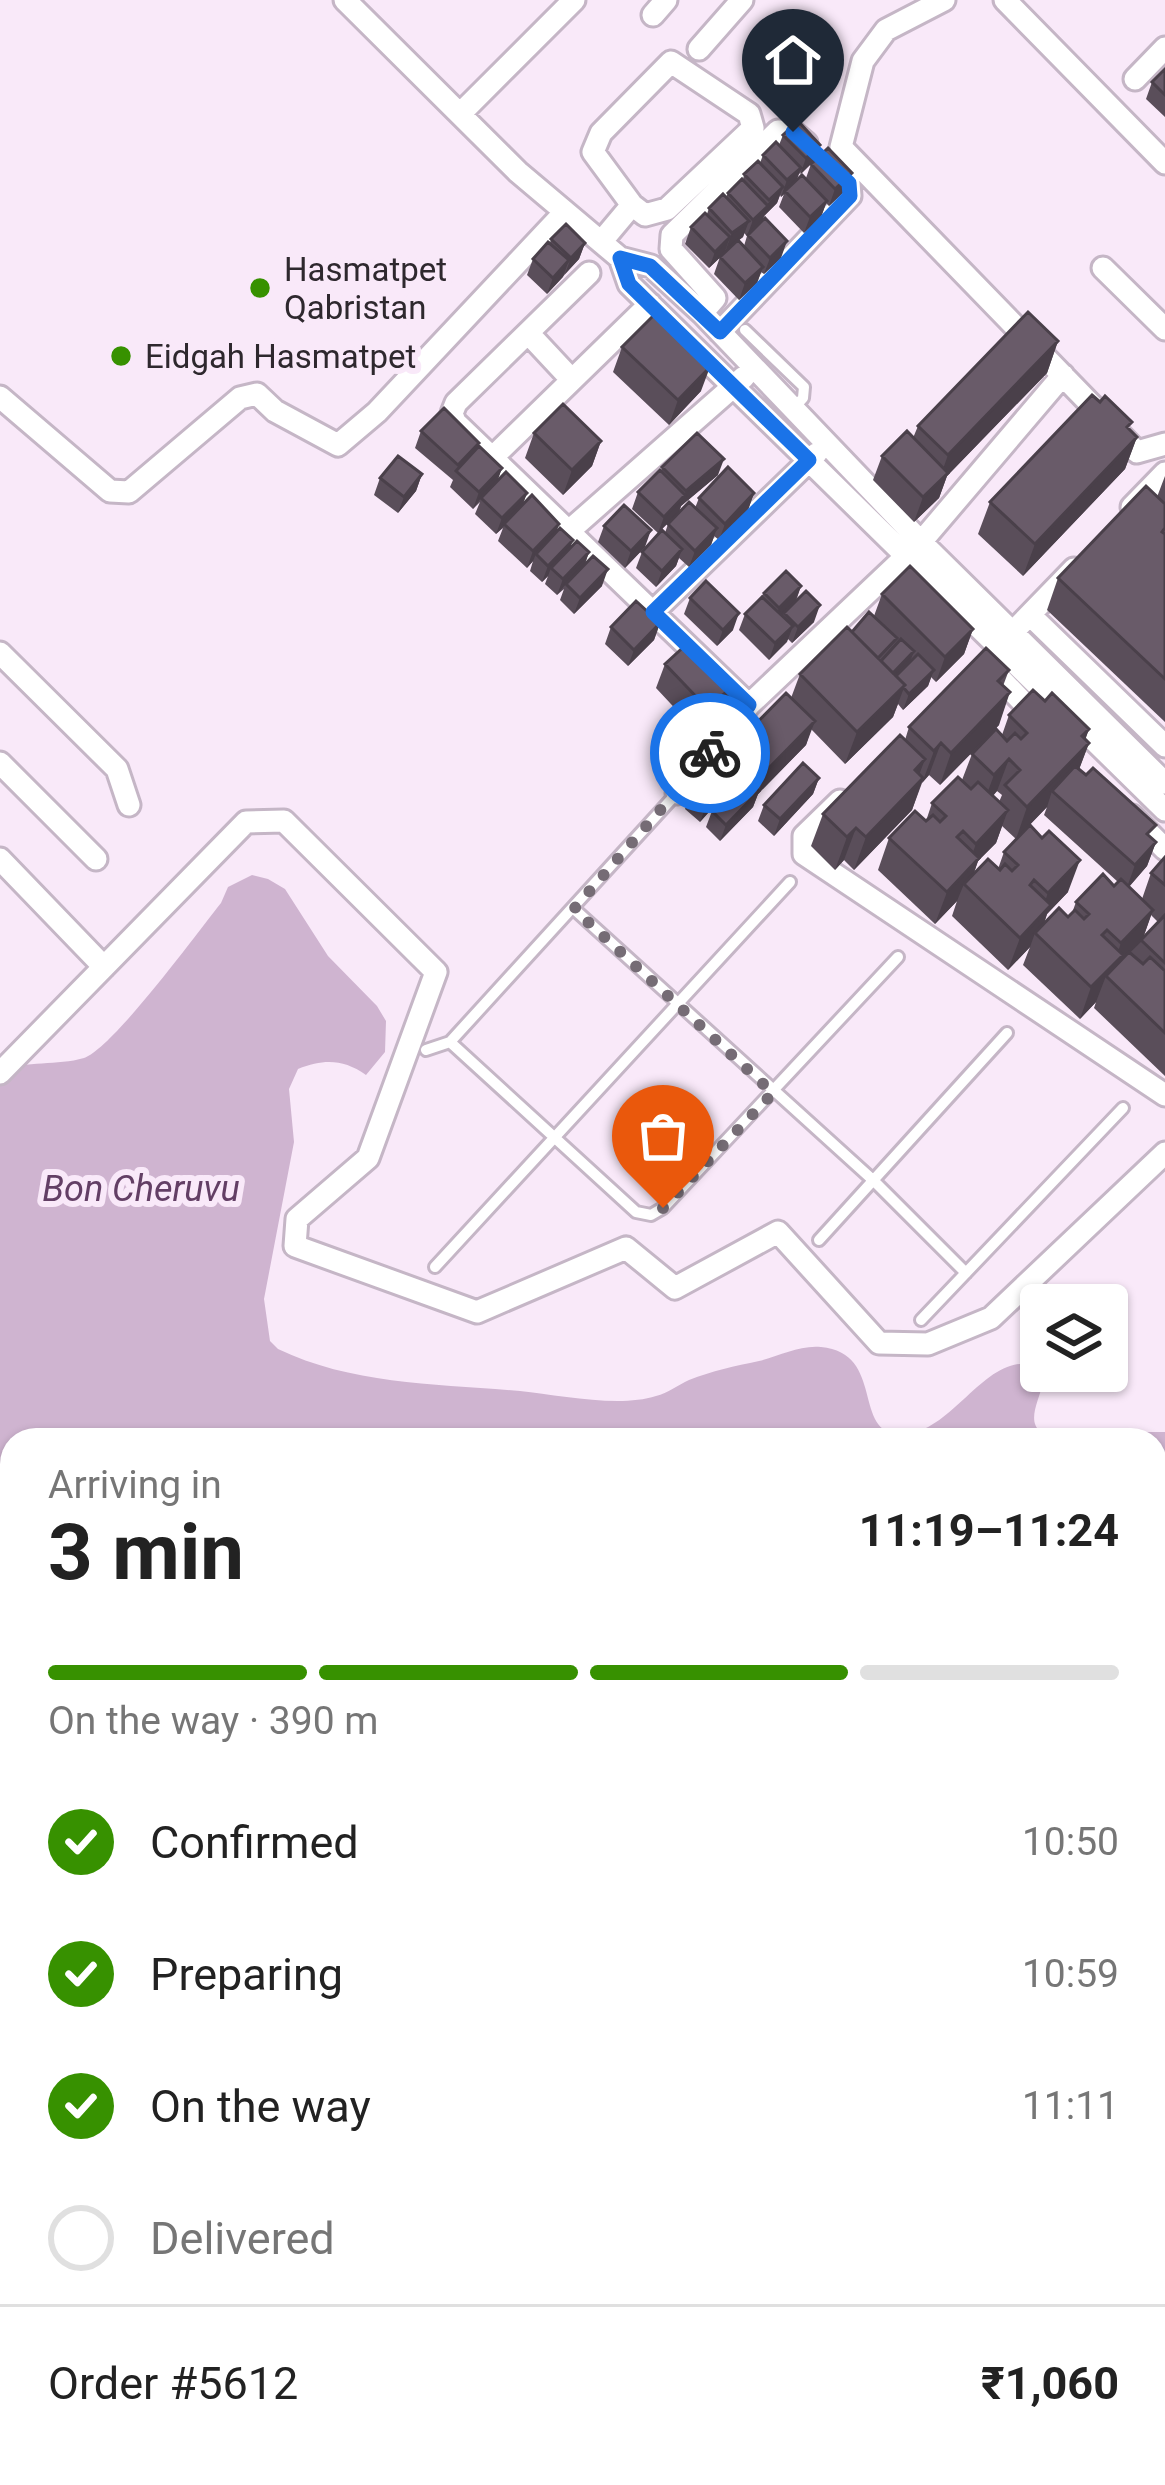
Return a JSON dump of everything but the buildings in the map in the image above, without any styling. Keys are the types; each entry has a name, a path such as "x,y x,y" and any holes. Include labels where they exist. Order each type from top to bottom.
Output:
{"street":[{"path":"345,0 518,172 620,258 650,266 702,313 826,444 914,549 1165,810"},
{"path":"462,112 574,0"},
{"path":"699,49 742,0"},
{"path":"944,0 886,30 862,61 841,147 1137,452 1165,444"},
{"path":"1005,0 1165,163"},
{"path":"1135,79 1165,48"},
{"path":"671,62 748,114 752,128 667,209 644,215 632,205 598,161 593,152 596,141 671,62"},
{"path":"702,313 715,298 671,249 672,235 778,131 793,132 849,183 850,196 720,332"},
{"path":"601,242 632,205"},
{"path":"0,398 110,491 129,492 240,398 257,394 275,411 338,445 376,412 565,212"},
{"path":"620,258 629,284 809,460 1012,633 1165,783"},
{"path":"1103,268 1165,329"},
{"path":"589,273 456,403 455,422 749,705"},
{"path":"493,457 650,304"},
{"path":"529,334 571,379"},
{"path":"569,531 754,368"},
{"path":"676,793 749,705 914,549 1063,375"},
{"path":"653,612 826,444"},
{"path":"1120,520 1165,472"},
{"path":"1012,633 1090,552"},
{"path":"1030,615 1165,746"},
{"path":"0,652 116,769 129,806"},
{"path":"972,671 982,666 991,669 1054,734"},
{"path":"0,763 96,859"},
{"path":"854,787 803,836 804,854 1165,1095"},
{"path":"1118,800 1165,849"},
{"path":"0,1073 246,822 284,821 436,972 368,1158 297,1219 295,1246 477,1312 626,1248 675,1288 778,1232 879,1343 928,1344 991,1318 1165,1153"},
{"path":"0,859 104,967"}],"lane":[{"path":"745,330 804,387 803,398 793,409"},
{"path":"426,1050 450,1042 676,793"},
{"path":"435,1267 790,882"},
{"path":"574,909 874,1181 966,1273"},
{"path":"450,1042 636,1212 651,1214 663,1208 898,957"},
{"path":"819,1240 1007,1033"},
{"path":"921,1320 1123,1108"}],"water":[{"name":"Bon Cheruvu","path":"252,875 268,879 285,889 328,956 386,1021 385,1052 366,1075 341,1063 316,1063 298,1069 289,1089 294,1142 264,1299 270,1341 278,1349 336,1370 397,1381 625,1401 660,1395 715,1371 821,1347 842,1353 855,1364 884,1428 0,1428 0,1071 84,1058 114,1034 221,903 228,887"},
{"name":"Bon Cheruvu","path":"1020,1364 1020,1392 1040,1392 1034,1419 1038,1428 926,1428 1003,1369"}],"way so far":[{"path":"663,1208 773,1093 574,909 710,753"}],"place":[{"name":"Hasmatpet Qabristan","path":"260,288"},
{"name":"Eidgah Hasmatpet","path":"121,356"}],"route":[{"path":"710,753 749,705 653,612 809,460 629,284 620,258 650,266 720,332 850,196 849,183 793,132"}]}
